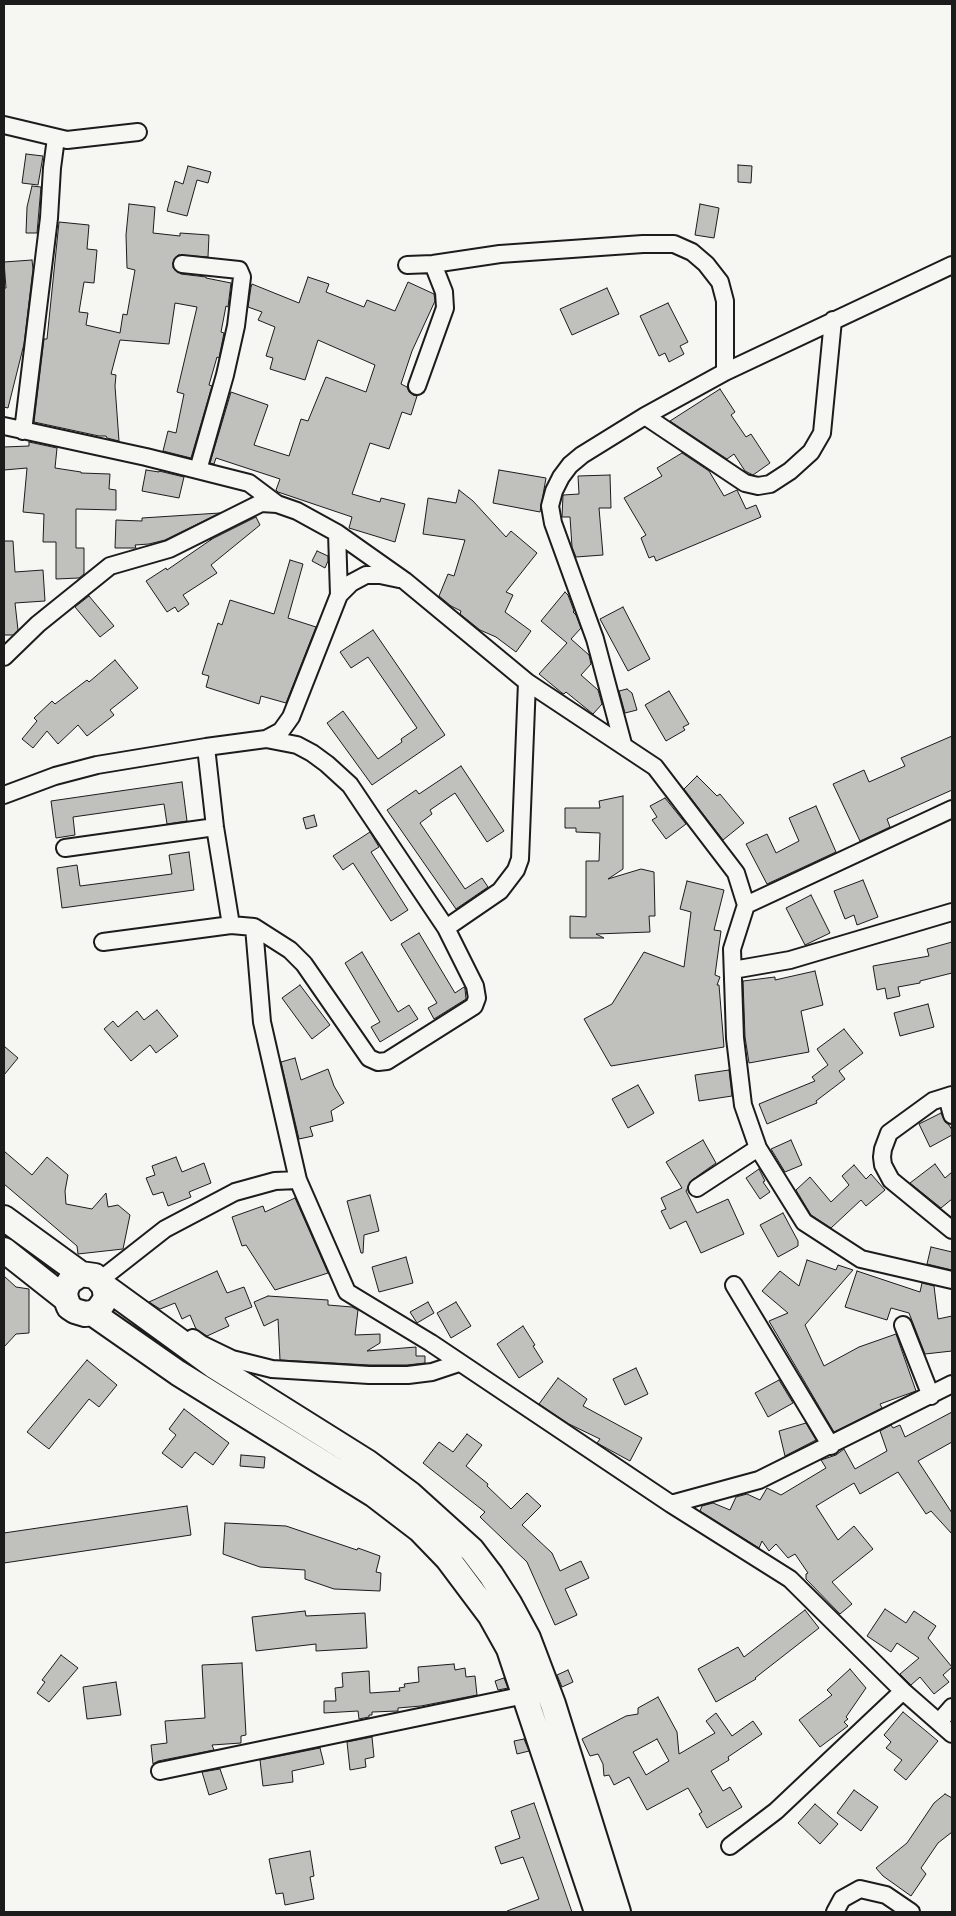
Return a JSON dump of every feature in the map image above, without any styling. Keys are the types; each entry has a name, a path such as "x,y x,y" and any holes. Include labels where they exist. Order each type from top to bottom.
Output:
{"main road":[{"path":"4,1218 214,1366 367,1462 410,1494 472,1550 509,1603 528,1638 553,1704 618,1912"},
{"path":"4,1250 66,1299"},
{"path":"69,1282 97,1282 106,1297 104,1304 98,1310 85,1314 75,1311 69,1306 65,1292 69,1282"},
{"path":"92,1313 178,1372 373,1494 420,1530 448,1559 490,1615 509,1649 597,1912"}],"street":[{"path":"4,126 67,140 138,132"},
{"path":"23,431 49,218 56,138"},
{"path":"407,265 433,264 500,254 643,244 674,244 692,252 706,264 720,282 725,301 725,372"},
{"path":"182,264 239,270 242,276 236,326 225,375 198,470"},
{"path":"417,386 445,308 444,292 433,264"},
{"path":"623,744 595,639 559,541 550,506 557,484 570,465 582,454 645,416 725,372 952,265"},
{"path":"645,416 746,483 758,486 770,484 790,471 811,452 822,433 833,320"},
{"path":"4,426 249,483 277,504"},
{"path":"4,657 38,624 110,566 169,549 261,503 277,504 297,511 338,533 405,581 527,682 656,767 736,873 746,905 732,949 735,1038 743,1105 758,1148 804,1222 861,1259 952,1280"},
{"path":"338,533 339,596"},
{"path":"266,739 281,731 291,717 339,596 351,583 366,575 380,575 405,581"},
{"path":"446,928 500,891 516,870 520,859 527,682"},
{"path":"4,794 55,776 97,765 206,746 266,739 297,745 327,764 350,785 446,928 475,986 477,998 474,1006 387,1061 378,1062 369,1058 304,964 290,950 254,927 231,925 103,942"},
{"path":"206,746 231,925"},
{"path":"746,905 952,809"},
{"path":"65,848 216,827"},
{"path":"733,970 790,960 952,912"},
{"path":"254,927 262,1022 298,1180 348,1292 432,1343 459,1363 671,1504 790,1579 903,1691 952,1734"},
{"path":"952,1115 950,1096 933,1101 889,1133 882,1157 891,1180 952,1230"},
{"path":"697,1188 758,1148"},
{"path":"298,1180 275,1181 235,1192 165,1229 97,1282 139,1300 159,1312 201,1344 232,1360 272,1369 369,1375 408,1375 432,1372 459,1363"},
{"path":"734,1285 831,1446"},
{"path":"903,1324 931,1396"},
{"path":"671,1504 759,1480 831,1446 952,1384"},
{"path":"730,1846 776,1811 903,1691"},
{"path":"160,1771 525,1695"},
{"path":"939,1722 952,1707"},
{"path":"835,1912 842,1899 860,1889 886,1895 911,1912"}],"building":[{"path":"26,154 43,156 38,185 22,183"},
{"path":"738,165 752,166 751,183 738,182"},
{"path":"188,166 211,172 208,183 197,180 187,216 167,211 175,181 183,184"},
{"path":"32,186 41,187 37,233 26,233 27,207"},
{"path":"129,204 155,207 153,233 180,236 180,233 209,235 208,257 178,255 174,259 173,268 181,274 231,283 228,307 226,306 221,332 224,333 219,358 217,357 209,385 212,386 191,458 163,451 168,431 176,433 184,394 177,392 197,307 175,303 169,344 120,340 111,374 116,375 119,441 107,438 106,436 34,422 44,339 47,339 59,222 89,225 87,249 97,250 94,283 84,282 79,312 88,313 86,325 120,333 123,314 127,315 135,270 127,268 126,235"},
{"path":"700,204 719,208 714,238 695,235"},
{"path":"32,260 33,269 24,344 8,408 4,407 4,288 6,288 4,262"},
{"path":"308,277 329,284 326,292 364,307 367,300 395,311 408,282 434,294 435,301 412,351 401,384 407,387 413,395 417,396 411,415 402,412 389,449 370,443 352,494 380,502 381,498 405,504 395,542 349,528 352,517 278,492 276,490 280,479 216,458 214,464 210,463 231,392 268,405 254,445 289,456 301,419 308,421 326,377 366,392 375,365 318,340 305,380 270,369 273,358 266,356 275,327 258,320 262,312 248,307 252,284 299,303"},
{"path":"607,288 619,314 572,335 560,309"},
{"path":"668,303 688,342 680,346 684,354 669,362 665,353 659,356 640,316"},
{"path":"720,389 735,412 731,415 746,437 751,434 770,463 753,475 745,471 734,454 727,459 670,421"},
{"path":"29,442 57,448 55,468 81,473 110,474 109,489 116,490 116,510 76,509 76,548 84,548 84,574 79,578 56,579 56,542 43,542 44,514 23,512 27,468 4,470 4,447 29,446"},
{"path":"682,453 709,471 724,496 737,490 746,509 756,505 761,517 656,561 654,556 649,558 641,538 646,535 624,498 662,476 657,468"},
{"path":"146,470 184,477 179,498 142,491"},
{"path":"499,470 546,478 540,512 493,503"},
{"path":"610,475 611,508 599,508 603,555 576,557 572,547 570,517 562,517 563,495 579,494 578,476"},
{"path":"459,490 473,501 506,537 511,531 537,553 506,592 513,595 505,612 531,631 516,652 496,637 480,630 460,614 461,611 451,606 439,596 448,574 454,576 465,540 423,534 428,498 456,503"},
{"path":"220,513 165,540 135,545 136,548 115,548 116,520 142,521 142,518"},
{"path":"256,517 260,525 211,565 217,573 183,595 189,604 178,612 175,607 167,612 146,581 166,568 167,570 212,539"},
{"path":"4,541 13,541 15,572 43,570 45,601 15,603 18,630 13,635 4,635"},
{"path":"317,551 328,556 325,568 312,561"},
{"path":"290,560 303,564 288,618 316,627 286,703 261,696 259,704 206,687 209,676 202,674 218,623 222,625 230,600 274,614"},
{"path":"565,592 568,595 573,612 581,628 571,639 589,655 591,664 581,675 598,690 602,704 593,714 566,692 562,693 539,674 567,643 541,621"},
{"path":"89,596 114,626 100,637 75,607"},
{"path":"623,607 650,659 628,671 600,619"},
{"path":"373,630 445,735 372,785 327,723 343,711 378,759 402,742 401,739 417,728 368,657 351,668 340,652"},
{"path":"115,660 138,688 110,710 114,715 87,736 78,725 58,744 47,731 33,748 22,739 37,721 34,718 52,701 55,704 87,680 89,682"},
{"path":"627,689 632,693 637,710 625,713 619,691"},
{"path":"669,691 689,724 683,727 685,730 666,741 645,705"},
{"path":"952,736 952,790 887,819 890,827 860,841 833,784 864,770 869,782 905,766 901,758"},
{"path":"461,766 504,831 487,842 455,793 430,810 432,814 420,823 465,889 482,878 488,887 456,909 387,810 416,790 419,794"},
{"path":"697,776 717,796 720,794 744,823 723,840 684,789"},
{"path":"182,782 187,821 167,824 164,804 73,817 75,835 56,838 51,801"},
{"path":"623,796 623,869 608,879 641,869 654,872 655,916 649,916 650,932 596,934 604,938 570,938 570,916 586,917 586,861 599,861 600,833 576,832 576,828 565,828 565,808 600,808 599,801"},
{"path":"665,798 686,824 666,839 652,820 657,817 650,806"},
{"path":"816,806 836,852 767,884 746,844 767,834 776,853 799,841 789,818"},
{"path":"314,815 317,826 306,829 303,818"},
{"path":"370,832 379,847 371,852 408,910 391,921 353,863 343,870 333,856"},
{"path":"189,852 194,890 62,908 57,868 77,865 80,886 172,874 169,855"},
{"path":"863,880 878,917 857,925 854,915 845,919 834,891"},
{"path":"687,881 724,890 714,930 721,931 715,975 720,977 717,985 719,985 724,1047 611,1066 584,1019 612,1004 644,952 684,967 691,912 680,909"},
{"path":"811,895 830,933 805,945 786,908"},
{"path":"419,933 455,993 464,987 465,989 466,999 434,1019 428,1008 437,1003 401,944"},
{"path":"952,942 952,973 920,981 920,983 898,987 900,996 887,999 885,988 877,990 873,966 929,956 927,949"},
{"path":"362,952 398,1012 409,1005 418,1019 380,1042 371,1027 380,1022 345,963"},
{"path":"815,971 823,1005 801,1011 809,1052 749,1063 745,1037 743,981 775,977 775,980"},
{"path":"300,985 330,1025 312,1039 282,998"},
{"path":"928,1004 934,1027 900,1036 894,1013"},
{"path":"157,1010 178,1036 156,1053 150,1045 131,1061 104,1029 113,1021 118,1027 137,1011 144,1020"},
{"path":"844,1029 863,1053 839,1071 845,1079 816,1101 817,1103 767,1124 759,1104 815,1081 812,1077 828,1065 817,1049"},
{"path":"4,1046 18,1058 4,1075"},
{"path":"295,1058 301,1080 328,1069 334,1086 344,1103 331,1111 333,1121 310,1127 313,1136 299,1139 281,1062"},
{"path":"729,1070 732,1096 699,1101 695,1075"},
{"path":"638,1085 654,1113 628,1128 612,1099"},
{"path":"941,1113 945,1122 952,1130 952,1135 930,1147 919,1124"},
{"path":"703,1140 716,1163 692,1180 686,1191 697,1213 728,1199 744,1234 701,1253 686,1221 670,1229 661,1211 666,1209 661,1198 682,1188 666,1162"},
{"path":"791,1140 802,1165 785,1172 771,1149"},
{"path":"4,1151 32,1175 47,1157 68,1175 65,1191 66,1204 92,1209 106,1193 108,1207 118,1205 130,1215 123,1249 78,1254 77,1246 4,1184"},
{"path":"176,1157 182,1172 204,1163 211,1183 189,1192 191,1197 168,1206 163,1192 153,1195 146,1178 155,1175 152,1166"},
{"path":"935,1164 945,1178 952,1172 952,1199 941,1208 910,1183"},
{"path":"854,1165 866,1179 871,1174 885,1190 866,1206 861,1200 831,1228 811,1215 796,1190 810,1177 831,1202 849,1185 842,1176"},
{"path":"759,1169 765,1181 763,1182 770,1192 760,1199 746,1178"},
{"path":"370,1195 379,1231 364,1235 363,1253 361,1253 347,1201"},
{"path":"295,1198 328,1273 275,1290 246,1245 242,1246 232,1217 263,1206 265,1212"},
{"path":"783,1213 798,1241 798,1246 778,1257 760,1225"},
{"path":"931,1247 952,1252 952,1270 927,1264"},
{"path":"406,1257 413,1283 379,1292 372,1267"},
{"path":"807,1260 836,1270 838,1265 853,1270 805,1325 824,1366 859,1347 896,1334 916,1391 880,1404 882,1408 834,1432 769,1321 788,1313 762,1291 780,1271 799,1286"},
{"path":"217,1271 227,1293 244,1287 252,1307 225,1318 229,1326 207,1336 196,1329 190,1315 182,1319 175,1303 160,1309 149,1302"},
{"path":"857,1271 920,1292 922,1283 934,1286 938,1319 952,1316 952,1351 925,1354 909,1313 891,1308 887,1320 845,1307"},
{"path":"4,1276 16,1287 29,1289 29,1333 16,1334 4,1347"},
{"path":"268,1296 328,1300 328,1305 352,1307 358,1310 355,1335 380,1334 380,1343 367,1351 416,1347 416,1356 425,1356 425,1363 369,1365 280,1360 278,1319 264,1326 254,1302"},
{"path":"428,1302 434,1313 417,1323 410,1312"},
{"path":"456,1302 471,1326 451,1338 437,1313"},
{"path":"523,1326 543,1362 519,1378 497,1344"},
{"path":"87,1360 117,1385 99,1407 89,1399 49,1449 27,1432"},
{"path":"636,1368 648,1394 625,1405 613,1379"},
{"path":"558,1378 587,1399 583,1406 642,1438 630,1461 597,1443 600,1439 569,1424 539,1404"},
{"path":"779,1380 793,1403 768,1417 755,1393"},
{"path":"184,1409 229,1443 213,1465 195,1452 182,1468 162,1453 176,1435 169,1429"},
{"path":"952,1412 952,1442 918,1461 952,1513 952,1534 931,1511 926,1514 898,1472 860,1494 854,1483 816,1506 838,1540 854,1526 873,1549 832,1582 852,1604 840,1614 806,1579 806,1574 808,1573 795,1554 788,1558 776,1544 769,1551 762,1541 759,1548 700,1511 702,1506 713,1503 730,1510 736,1497 747,1494 760,1500 767,1488 781,1495 826,1468 821,1460 836,1455 844,1449 855,1469 887,1451 880,1431 891,1425 893,1428 900,1425 905,1437"},
{"path":"806,1423 816,1440 785,1456 779,1431"},
{"path":"467,1434 482,1445 466,1466 488,1484 487,1486 511,1509 527,1493 541,1506 522,1525 552,1553 560,1571 581,1561 589,1578 565,1589 577,1615 555,1625 527,1562 480,1517 485,1512 423,1463 439,1442 453,1452"},
{"path":"241,1455 265,1457 264,1468 240,1466"},
{"path":"187,1506 191,1535 4,1563 4,1533"},
{"path":"225,1523 286,1526 380,1556 376,1572 381,1573 380,1591 334,1589 305,1579 305,1570 260,1567 223,1554"},
{"path":"885,1609 906,1623 914,1611 936,1626 928,1638 952,1667 943,1675 949,1682 934,1694 920,1677 911,1685 900,1674 919,1658 897,1643 891,1652 867,1636"},
{"path":"805,1610 819,1628 756,1679 716,1702 698,1669 738,1647 744,1657"},
{"path":"305,1611 306,1616 365,1613 367,1648 316,1651 316,1644 256,1651 252,1617"},
{"path":"61,1655 78,1668 49,1702 37,1693 45,1682 42,1680"},
{"path":"242,1663 246,1735 241,1736 241,1743 212,1745 214,1750 158,1761 153,1764 151,1745 167,1743 165,1721 205,1718 202,1665"},
{"path":"454,1664 455,1670 465,1668 466,1677 475,1676 477,1695 421,1706 398,1708 398,1711 372,1712 372,1715 369,1715 369,1717 359,1719 358,1711 324,1713 324,1701 336,1701 335,1688 343,1687 342,1673 369,1671 370,1693 400,1691 399,1688 405,1687 404,1684 419,1682 418,1667"},
{"path":"850,1669 866,1688 846,1717 848,1719 844,1722 848,1726 820,1747 799,1720 832,1695 827,1690"},
{"path":"568,1670 573,1682 562,1687 557,1675"},
{"path":"504,1678 508,1688 498,1690 495,1681"},
{"path":"116,1682 121,1715 87,1719 83,1687"},
{"path":"658,1697 677,1732 679,1754 715,1733 706,1721 716,1713 732,1736 753,1721 762,1734 728,1757 729,1760 711,1771 723,1791 730,1787 742,1807 707,1828 699,1814 702,1812 688,1788 647,1810 629,1777 614,1785 609,1775 604,1776 603,1764 598,1754 590,1756 582,1739 626,1716 638,1714 638,1708","holes":["657,1739 669,1761 646,1775 633,1752"]},
{"path":"903,1712 938,1741 906,1780 894,1770 902,1760 886,1748 891,1742 884,1735"},
{"path":"372,1737 374,1757 365,1759 366,1767 350,1770 347,1742"},
{"path":"524,1739 529,1751 517,1754 514,1741"},
{"path":"320,1748 324,1764 292,1771 293,1782 263,1786 260,1760"},
{"path":"220,1769 227,1789 209,1795 202,1772"},
{"path":"854,1790 878,1807 861,1831 837,1813"},
{"path":"945,1794 952,1798 952,1832 938,1843 921,1868 926,1874 911,1896 883,1876 876,1868 907,1843 934,1803"},
{"path":"534,1803 572,1912 507,1912 539,1899 523,1857 501,1864 495,1847 520,1838 511,1811"},
{"path":"815,1804 838,1824 820,1844 798,1823"},
{"path":"310,1851 314,1876 310,1877 314,1899 285,1905 283,1893 276,1894 269,1859"}]}
